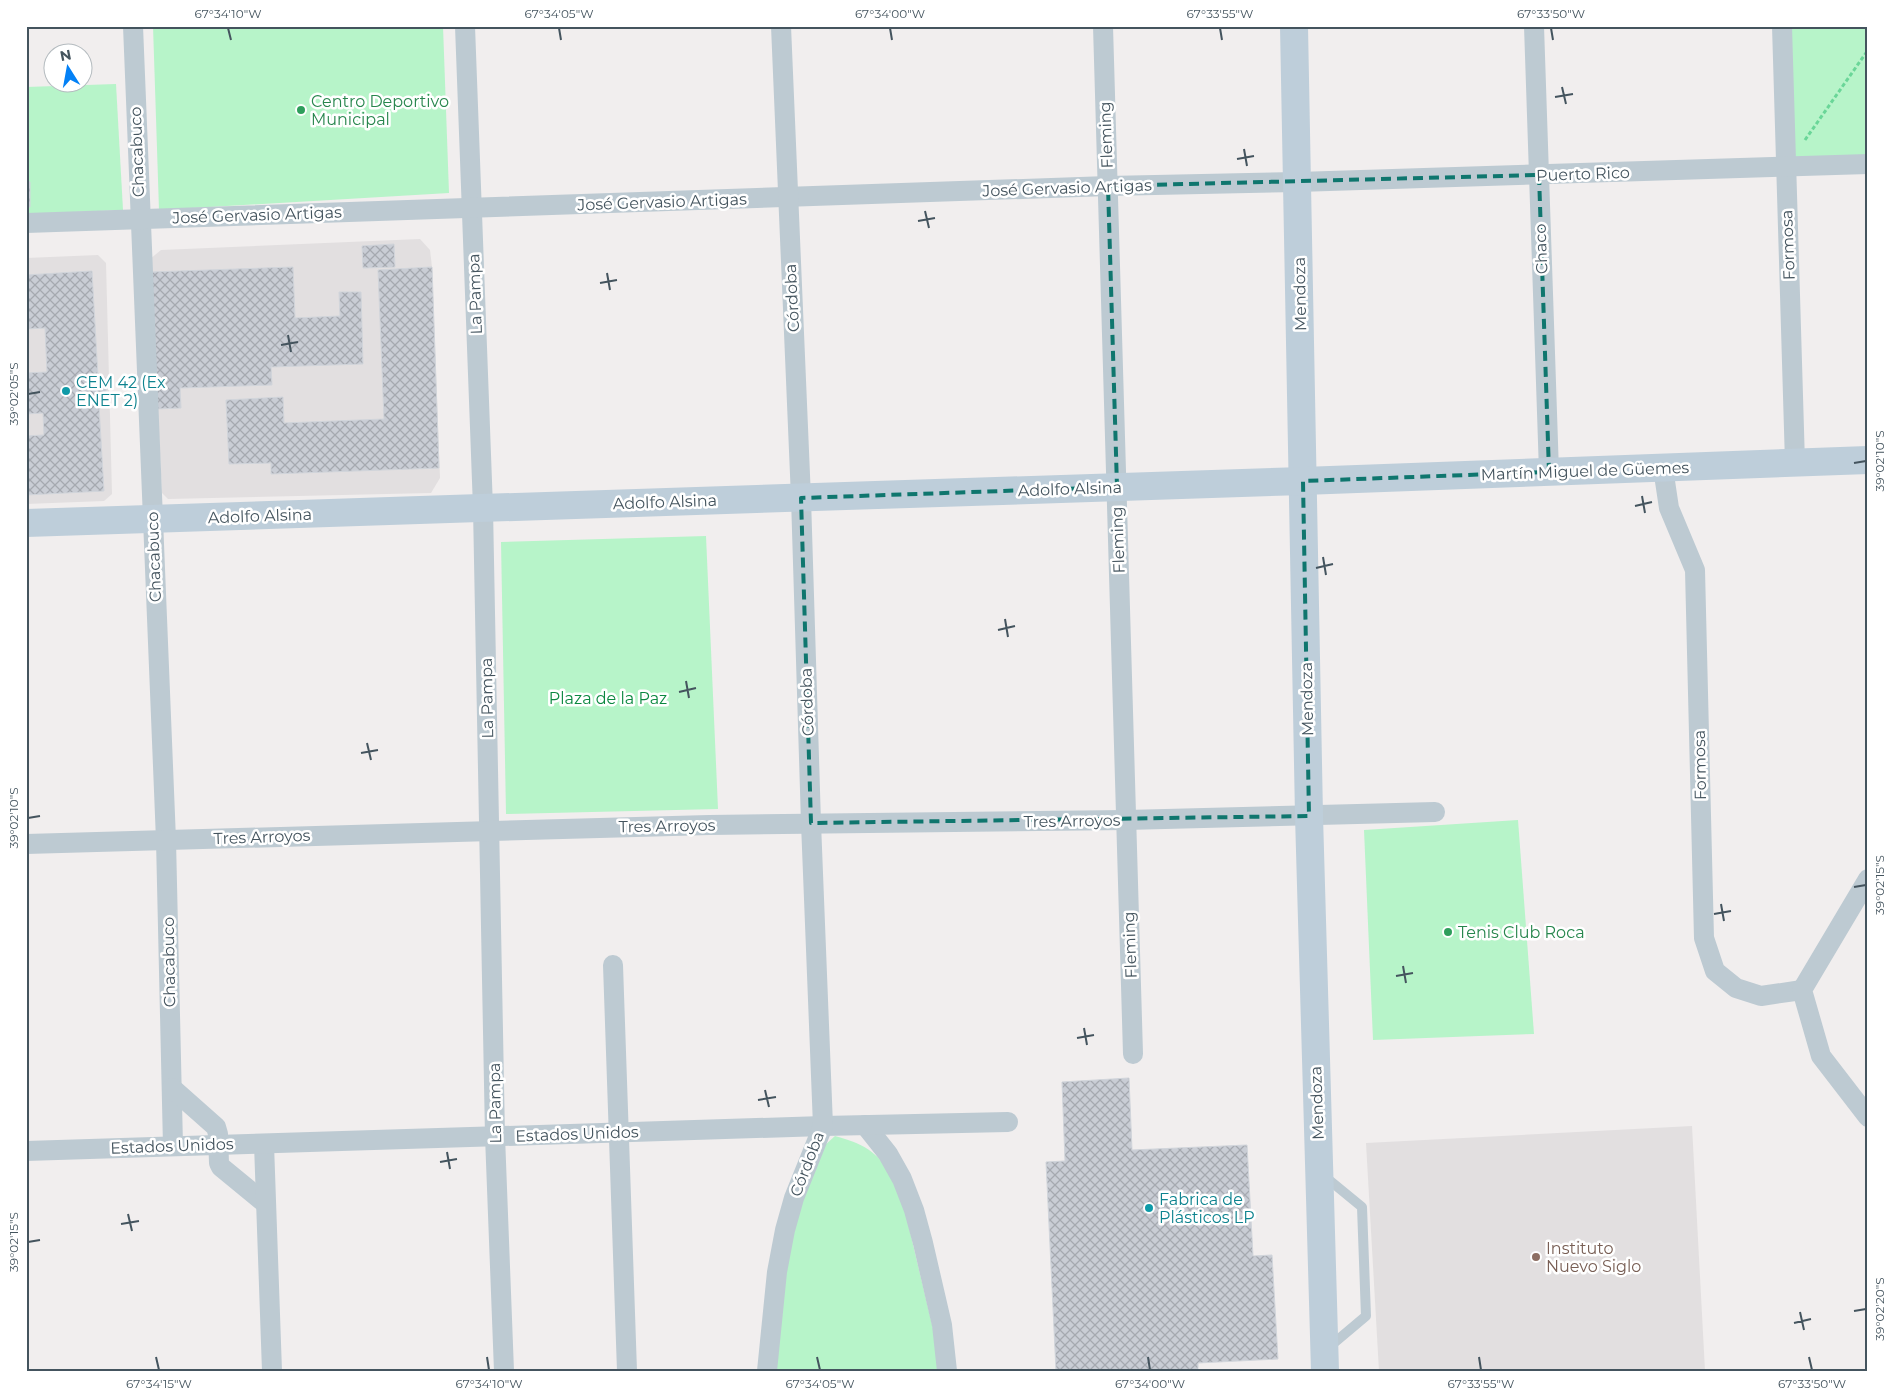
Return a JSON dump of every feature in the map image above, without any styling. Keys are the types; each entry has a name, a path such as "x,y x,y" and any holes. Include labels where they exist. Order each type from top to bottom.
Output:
{"main road":[{"name":"Mendoza","path":"1294,26 1309,816 1324,1361"},
{"name":"Martín Miguel de Güemes","path":"1303,481 1868,460"},
{"name":"Adolfo Alsina","path":"26,523 1303,481"}],"street":[{"name":"Chacabuco","path":"133,26 166,840 173,1146"},
{"name":"La Pampa","path":"466,26 483,508 495,1136 504,1371"},
{"name":"Córdoba","path":"767,1371 778,1272 785,1230 794,1198 823,1126 801,498 780,26"},
{"name":"Fleming","path":"1103,26 1133,1054"},
{"name":"Chaco","path":"1534,26 1549,472"},
{"name":"Formosa","path":"1782,26 1795,463"},
{"name":"Puerto Rico","path":"1298,182 1868,164"},
{"name":"José Gervasio Artigas","path":"26,223 1108,186 1298,182"},
{"name":"Formosa","path":"1663,468 1669,508 1695,570 1704,938 1715,971 1736,988 1761,996 1802,990"},
{"name":"Tres Arroyos","path":"26,844 490,831 1126,820 1435,812"},
{"path":"1868,879 1802,990 1820,1056 1868,1117"},
{"path":"613,965 627,1371"},
{"path":"172,1088 216,1127 221,1167 266,1204"},
{"name":"Estados Unidos","path":"26,1151 1008,1122"},
{"path":"865,1125 893,1162 914,1210 942,1325 947,1371"},
{"path":"264,1144 272,1371"}],"lane":[{"path":"1319,1172 1362,1207 1366,1316 1324,1361"}],"path":[{"path":"1786,167 1868,50"}],"highlighted area":[{"path":"1539,175 1549,472 1303,481 1309,816 811,823 801,498 1117,487 1108,186"}],"shaded area":[{"path":"420,239 430,250 432,267 440,478 431,493 168,499 162,493 150,259 161,250"},
{"name":"CEM 42 (Ex ENET 2)","path":"98,255 106,263 112,494 104,501 26,504 26,258"},
{"name":"Instituto Nuevo Siglo","path":"1692,1126 1705,1371 1379,1371 1366,1143"}],"green space":[{"name":"Centro Deportivo Municipal","path":"153,26 443,26 449,193 159,210"},
{"path":"1782,26 1868,26 1868,164 1786,167"},
{"path":"116,84 123,210 26,214 26,87 42,86 42,92 92,92 92,85"},
{"name":"Plaza de la Paz","path":"706,536 718,809 506,814 501,542"},
{"name":"Tenis Club Roca","path":"1518,820 1534,1034 1373,1040 1364,830"},
{"path":"835,1136 856,1143 878,1157 898,1181 943,1371 772,1371 788,1231 824,1146"}],"building":[{"path":"26,180 30,182 30,207 26,207"},
{"path":"394,244 395,267 363,268 362,246"},
{"path":"293,267 295,318 340,316 339,292 361,292 363,364 271,367 272,385 180,388 181,408 155,409 151,272"},
{"path":"432,267 439,468 271,474 271,463 229,464 226,400 283,397 284,423 384,419 378,270"},
{"name":"CEM 42 (Ex ENET 2)","path":"92,271 98,377 105,377 107,406 99,406 104,491 26,495 26,436 44,435 43,413 26,414 26,373 47,372 45,328 26,329 26,275"},
{"name":"Fabrica de Plásticos LP","path":"1129,1078 1132,1150 1247,1145 1253,1256 1272,1255 1278,1359 1198,1363 1198,1371 1056,1371 1046,1162 1065,1161 1062,1082"}],"place":[{"name":"Centro Deportivo Municipal","path":"301,110"},
{"name":"CEM 42 (Ex ENET 2)","path":"66,391"},
{"name":"Tenis Club Roca","path":"1448,932"},
{"name":"Fabrica de Plásticos LP","path":"1149,1208"},
{"name":"Instituto Nuevo Siglo","path":"1536,1257"}]}
